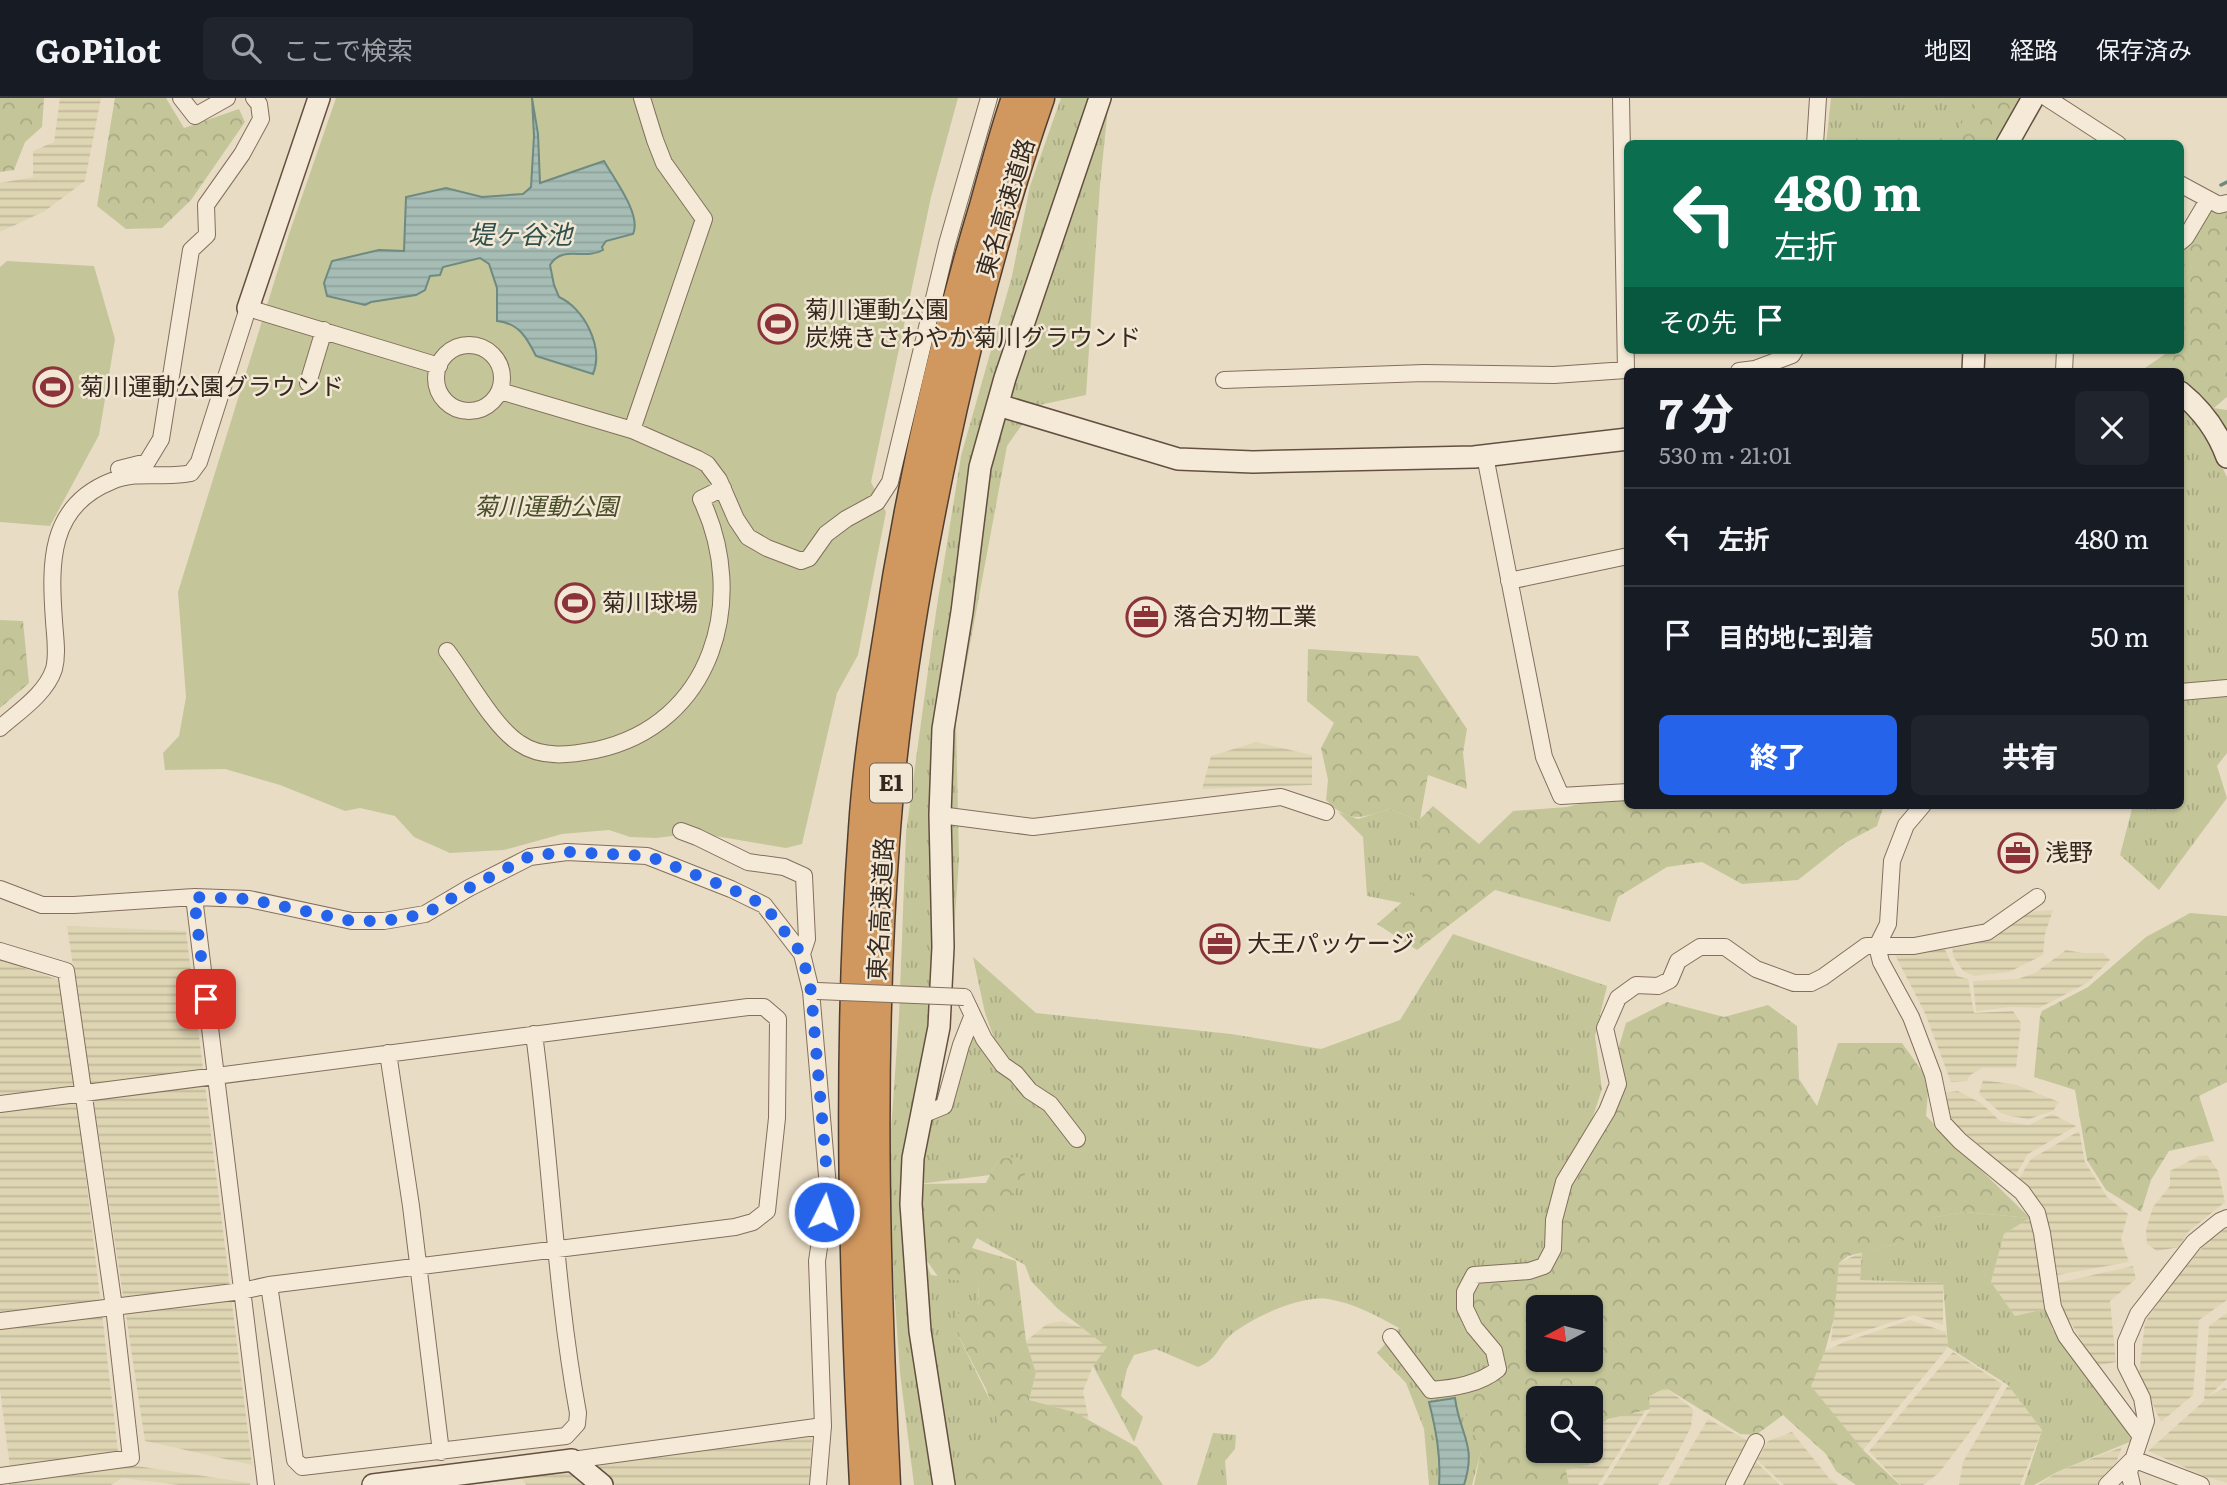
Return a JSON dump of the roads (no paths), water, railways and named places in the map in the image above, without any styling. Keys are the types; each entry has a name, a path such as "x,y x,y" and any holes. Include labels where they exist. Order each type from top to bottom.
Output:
{"highway":[{"name":"東名高速道路","path":"864,1485 853,1239 852,1110 855,962 863,825 879,688 898,566 924,437 958,291 1016,98"},
{"name":"東名高速道路","path":"886,1485 875,1238 874,1096 877,963 887,812 901,692 920,571 945,441 980,296 1040,98"}],"street":[{"path":"181,98 195,116 227,98"},
{"path":"98,487 107,471 147,462 161,439 191,250 206,235 206,205 242,154 261,119 259,104 254,98"},
{"path":"0,728 36,696 54,669 56,650 51,578 53,553 60,531 71,511 98,487 114,480 133,475 182,475 191,473 199,462 318,98"},
{"path":"632,430 704,219 664,163 642,98"},
{"path":"500,391 632,430 707,464 723,488 736,519 748,537 767,548 801,561 808,558 826,534 877,502 890,482 947,244 989,98"},
{"path":"944,1485 920,1331 911,1204 913,1158 939,1027 943,947 940,815 943,729 962,612 980,467 1058,216 1100,98"},
{"path":"1621,98 1624,261"},
{"path":"1815,140 1818,98"},
{"path":"2009,140 2033,98"},
{"path":"2047,98 2112,140"},
{"path":"2184,186 2219,205 2227,202"},
{"path":"2184,239 2208,200"},
{"path":"248,308 439,366"},
{"path":"308,383 324,330"},
{"path":"461,346 482,347 498,361 502,370 500,391 494,400 477,411 457,409 441,396 436,376 439,366 452,350 461,346"},
{"path":"1758,368 1793,354"},
{"path":"1224,380 1411,373 1554,375 1624,370"},
{"path":"2184,395 2197,405 2222,442 2227,457"},
{"path":"998,405 1178,459 1253,462 1485,456 1624,439"},
{"path":"1485,456 1544,757 1561,796 1624,792"},
{"path":"447,650 503,729 518,743 535,752 553,755 583,752 623,741 643,732 668,715 688,693 704,670 715,643 723,593 716,538 701,499 723,488"},
{"path":"1509,580 1624,557"},
{"path":"2184,692 2227,688"},
{"path":"940,815 1032,827 1281,797 1326,812"},
{"path":"1920,809 1906,825 1892,861 1888,924 1877,946 1881,962 1911,1017 1933,1075 1943,1123 2022,1192 2037,1213 2053,1307 2066,1336 2140,1435"},
{"path":"681,831 748,862 784,867 804,876 807,939 802,954"},
{"path":"0,889 42,905 194,897 249,899 352,921 384,921 425,914 530,856 568,852 648,856 764,905 802,954 814,991 828,1187 817,1261 823,1426 818,1485"},
{"path":"194,897 266,1485"},
{"path":"1391,1337 1431,1390 1447,1389 1487,1378 1498,1369 1494,1351 1474,1326 1465,1308 1465,1292 1475,1275 1529,1271 1544,1266 1553,1249 1555,1220 1564,1182 1606,1111 1618,1084 1605,1028 1618,998 1636,985 1658,986 1670,981 1678,961 1700,947 1725,947 1756,969 1794,983 1811,983 1866,946 1914,946 1987,932 2037,897"},
{"path":"0,951 66,971 114,1307 131,1458 0,1472"},
{"path":"814,991 964,997 984,1039 1003,1065 1016,1074 1030,1091 1050,1104 1077,1139"},
{"path":"0,1104 748,1007 764,1007 778,1019 777,1118 767,1210 753,1222 736,1227 640,1237 556,1251 0,1321"},
{"path":"922,1115 944,1106 972,1017"},
{"path":"270,1285 295,1460 302,1467 566,1436 577,1424 578,1413 556,1251 534,1034"},
{"path":"388,1053 411,1206 441,1452"},
{"path":"2132,1485 2129,1472 2146,1421 2142,1398 2126,1366 2126,1342 2138,1314 2194,1242 2227,1218"},
{"path":"373,1485 452,1480 572,1460 823,1426"},
{"path":"1734,1485 1756,1442"},
{"path":"2107,1485 2133,1459"},
{"path":"2133,1459 2201,1485"},
{"path":"572,1460 602,1485"}],"water":[{"name":"堤ヶ谷池","path":"532,98 538,134 540,183 604,161 626,197 634,217 633,234 606,241 603,250 596,253 561,255 550,265 559,297 576,310 590,330 596,352 593,374 536,356 517,328 497,321 497,288 489,264 480,258 443,267 440,275 430,276 425,290 416,295 365,305 327,296 324,283 332,261 379,250 404,251 406,197 446,188 482,197 523,194 531,187 534,136"},
{"path":"1455,1398 1468,1449 1468,1471 1464,1485 1439,1485 1437,1443 1429,1402"}],"waterway":[{"path":"2221,185 2227,182"}],"place":[{"name":"菊川運動公園 炭焼きさわやか菊川グラウンド","path":"778,324"},
{"name":"菊川運動公園グラウンド","path":"53,387"},
{"name":"菊川球場","path":"575,603"},
{"name":"落合刃物工業","path":"1146,617"},
{"name":"浅野","path":"2018,853"},
{"name":"大王パッケージ","path":"1220,944"}],"park label":[{"name":"菊川運動公園","path":"546,507"}]}
